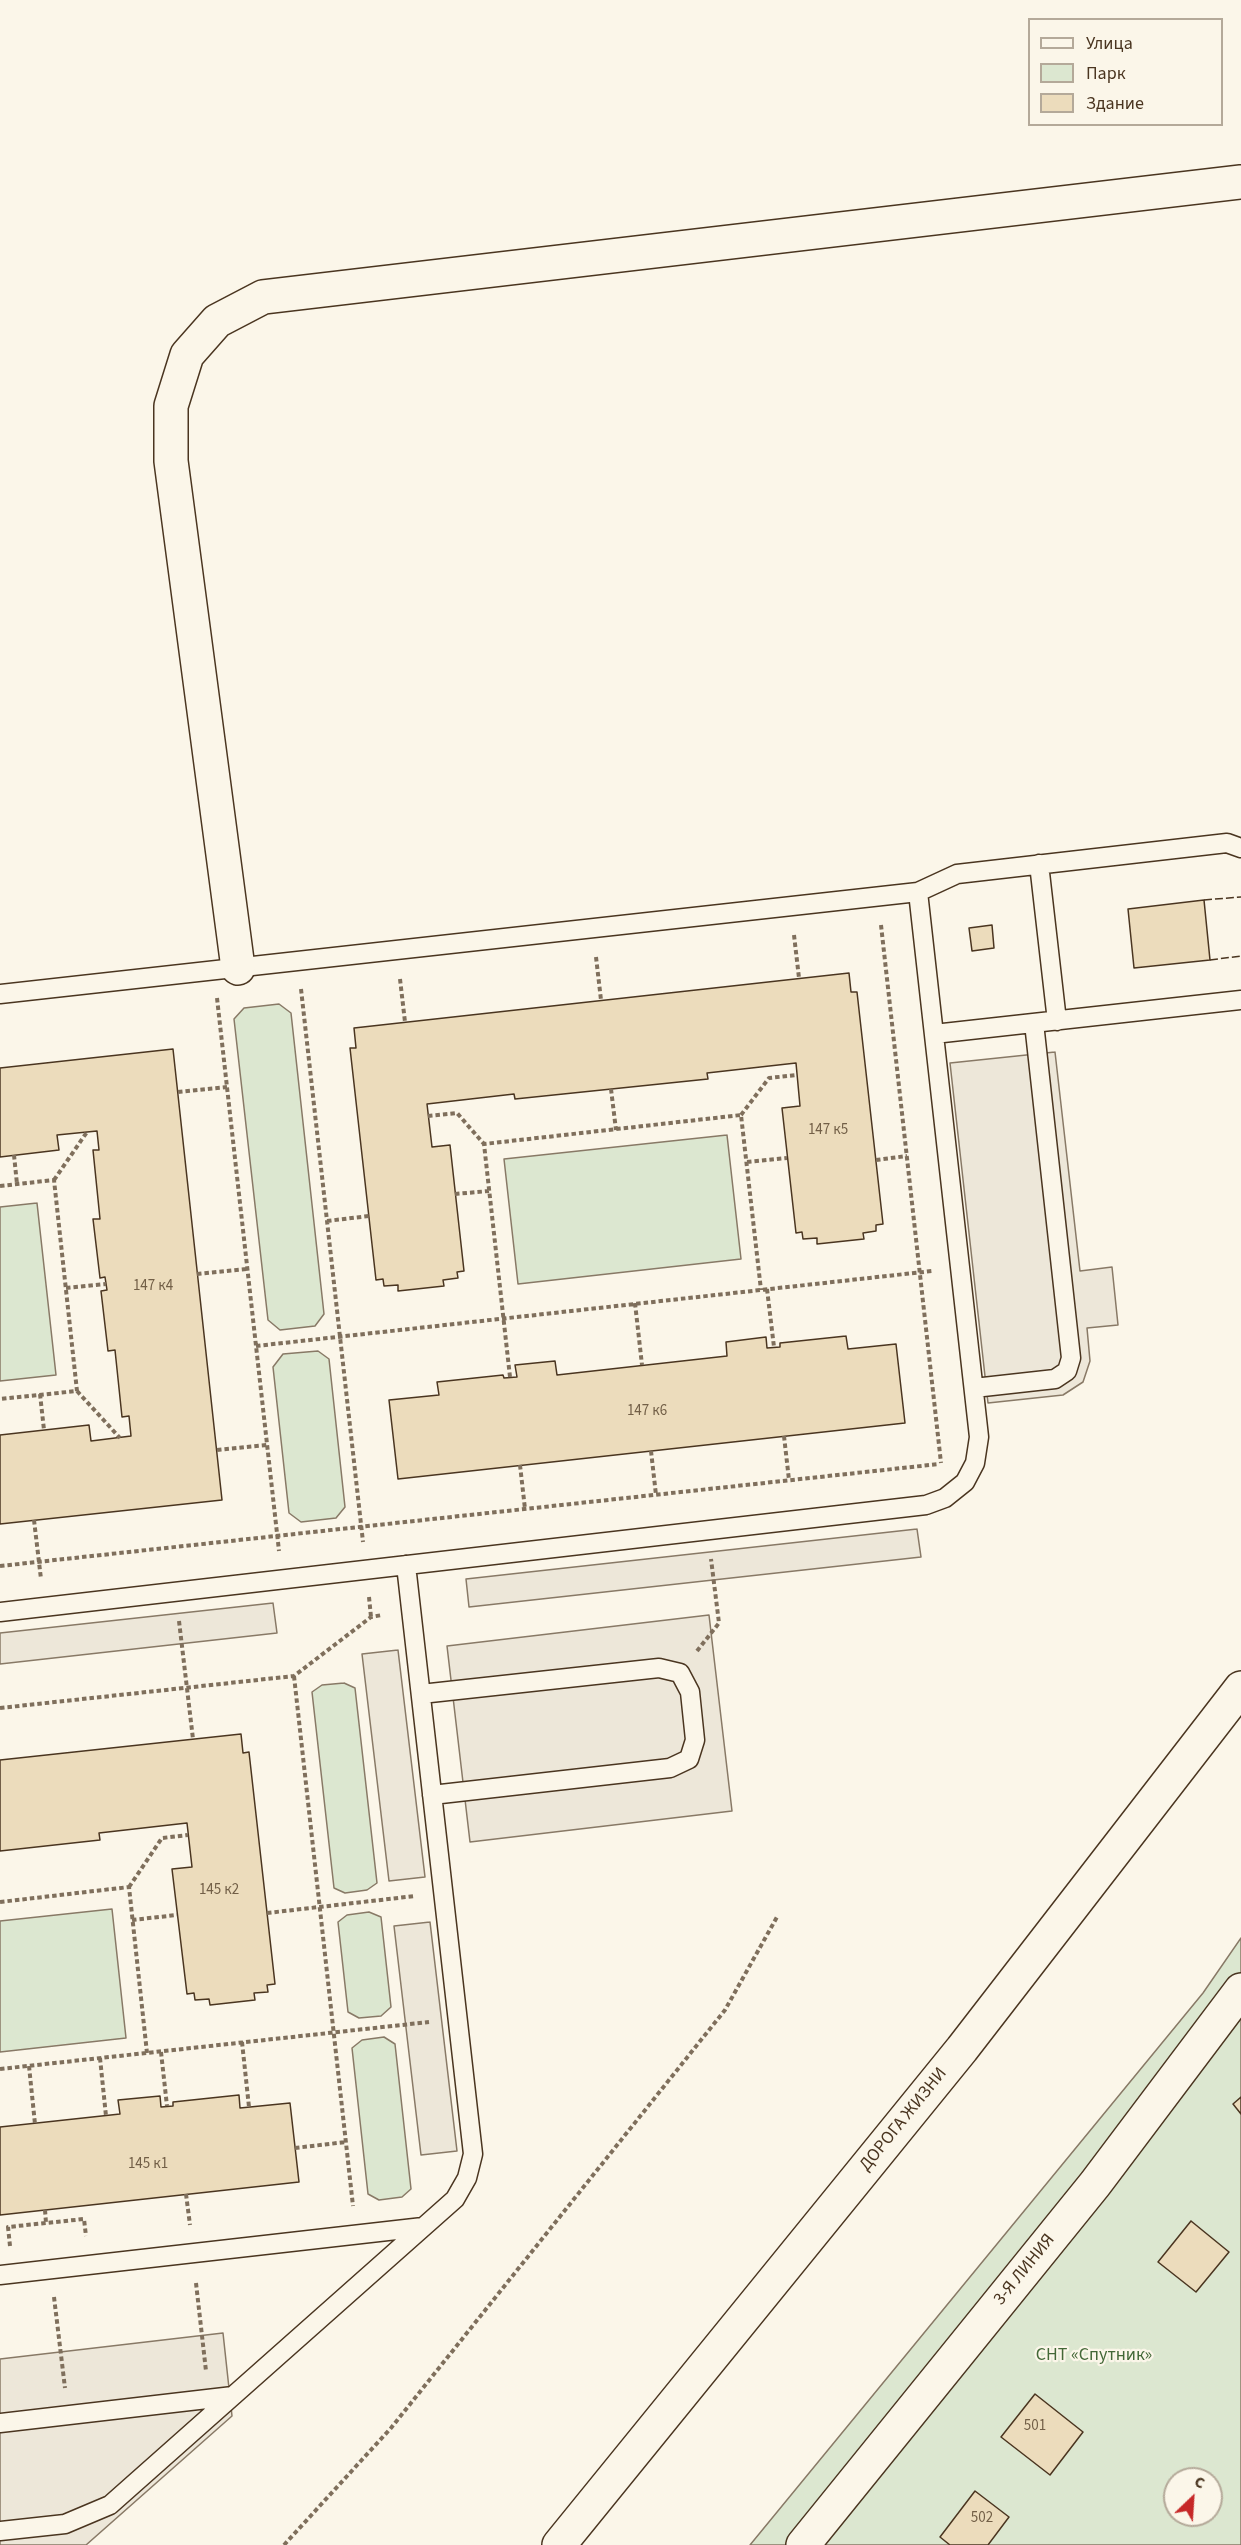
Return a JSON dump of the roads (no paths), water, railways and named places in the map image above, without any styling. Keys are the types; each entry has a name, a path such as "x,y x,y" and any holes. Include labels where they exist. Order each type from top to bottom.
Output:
{"street":[{"path":"226,970 171,461 171,406 187,355 217,321 263,297 1241,182"},
{"name":"ДОРОГА ЖИЗНИ","path":"559,2545 962,2049 1241,1688"},
{"name":"3-Я ЛИНИЯ","path":"803,2545 1095,2184 1241,1989"}],"lane":[{"path":"0,994 918,892 957,874 1039,864 1227,843 1241,848"},
{"path":"1039,864 1057,1021"},
{"path":"0,1612 926,1505 945,1498 965,1482 975,1463 979,1437 918,892"},
{"path":"934,1034 1241,1000"},
{"path":"974,1388 1054,1379 1067,1371 1071,1358 1034,1023"},
{"path":"0,2531 65,2524 110,2505 456,2199 468,2178 473,2154 406,1565"},
{"path":"421,1694 659,1668 680,1673 690,1692 695,1740 689,1759 670,1768 432,1795"},
{"path":"7,2274 423,2228"},
{"path":"0,2423 233,2396"}],"park label":[{"name":"СНТ «Спутник»","path":"1094,2356"}]}
